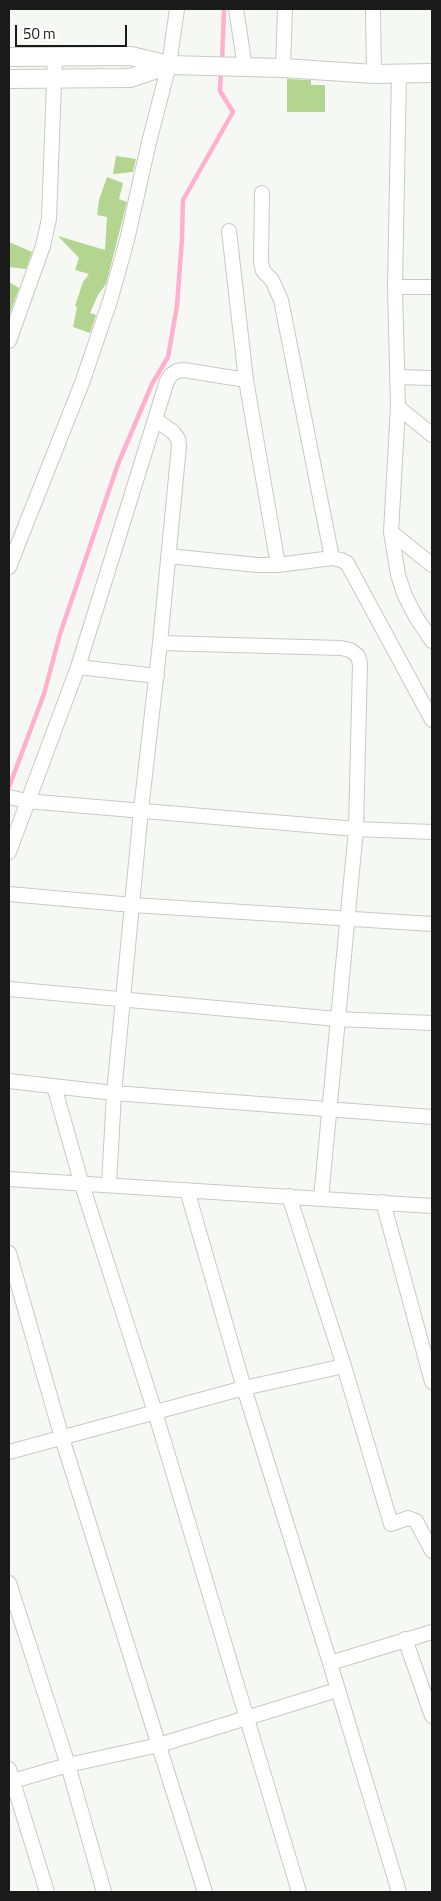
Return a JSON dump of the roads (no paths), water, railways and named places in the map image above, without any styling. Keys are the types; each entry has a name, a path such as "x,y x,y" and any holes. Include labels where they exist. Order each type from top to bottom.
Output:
{"street":[{"path":"9,568 78,392 110,301 125,248 169,65 177,9"},
{"path":"236,9 242,66"},
{"path":"283,68 285,9"},
{"path":"373,9 374,74"},
{"path":"9,341 43,246 49,219 55,56"},
{"path":"9,57 132,56 169,65 242,66 374,74 432,73"},
{"path":"9,79 130,78 169,65"},
{"path":"399,74 395,287 398,407 392,532 394,555 403,589 416,618 432,641"},
{"path":"262,193 261,262 264,271 272,280 281,300 332,558"},
{"path":"229,231 246,380 278,565"},
{"path":"395,287 432,288"},
{"path":"9,852 26,801 78,667 167,381 177,371 184,370 246,380"},
{"path":"397,377 432,378"},
{"path":"398,407 432,435"},
{"path":"109,1185 114,1093 141,810 160,643 178,440 173,432 155,420"},
{"path":"392,532 432,565"},
{"path":"168,556 257,565 278,565 332,558 342,560 347,564 432,720"},
{"path":"160,643 341,648 350,650 358,656 360,664 356,829 321,1198"},
{"path":"78,667 156,676"},
{"path":"10,797 26,801 356,829 432,832"},
{"path":"9,894 133,906 432,924"},
{"path":"9,988 337,1019 432,1022"},
{"path":"9,1081 114,1093 432,1117"},
{"path":"54,1086 82,1185 154,1412 299,1892"},
{"path":"9,1179 432,1206"},
{"path":"186,1190 244,1388 399,1892"},
{"path":"289,1196 344,1366 391,1524 408,1518 416,1521 432,1551"},
{"path":"383,1202 432,1382"},
{"path":"9,1253 62,1438 160,1745 204,1892"},
{"path":"9,1452 244,1388 344,1366"},
{"path":"9,1583 68,1766 104,1892"},
{"path":"330,1663 432,1632"},
{"path":"405,1639 432,1716"},
{"path":"46,1892 11,1775 68,1766 160,1745 337,1690"}],"waterway":[{"path":"222,62 224,9"},
{"path":"9,787 44,694 60,634 118,464 152,384 168,357 177,306 183,200 233,112 220,91 221,69"}]}
